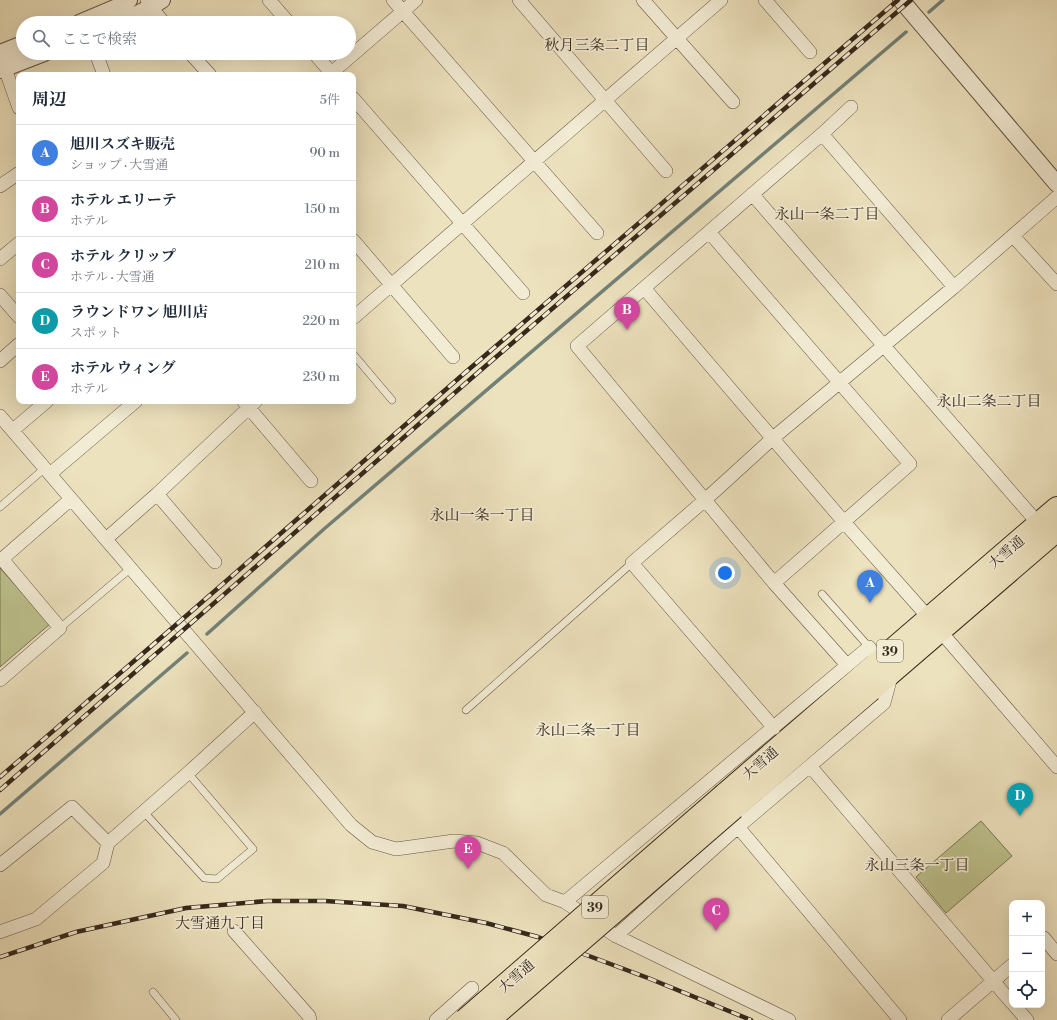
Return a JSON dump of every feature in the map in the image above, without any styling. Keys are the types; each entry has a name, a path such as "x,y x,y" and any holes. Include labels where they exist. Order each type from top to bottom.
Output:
{"highway":[{"name":"大雪通","path":"489,1020 732,810 880,660 934,625 1048,530 1057,508"},
{"name":"大雪通","path":"465,1020 732,810"}],"street":[{"path":"95,16 129,0"},
{"path":"269,0 283,16"},
{"path":"393,0 597,233"},
{"path":"356,52 416,0"},
{"path":"519,0 666,171"},
{"path":"643,0 733,102"},
{"path":"356,315 462,222 534,162 721,0"},
{"path":"765,0 810,52"},
{"path":"900,0 1057,184"},
{"path":"130,16 153,2 160,16"},
{"path":"1,59 16,49"},
{"path":"1,59 16,57"},
{"path":"1,59 16,100"},
{"path":"99,60 103,72"},
{"path":"196,60 207,72"},
{"path":"320,60 329,72"},
{"path":"333,72 347,60"},
{"path":"356,101 523,293"},
{"path":"847,665 774,583 577,346 822,134 851,107"},
{"path":"822,134 954,287"},
{"path":"0,186 16,175"},
{"path":"752,194 883,347 1048,530"},
{"path":"774,728 632,563 705,500 773,438 954,287 1057,197"},
{"path":"709,232 838,383 910,464 774,583"},
{"path":"1013,236 1057,284"},
{"path":"356,244 453,356"},
{"path":"0,259 16,246"},
{"path":"644,288 1057,768"},
{"path":"0,295 16,314"},
{"path":"0,361 16,347"},
{"path":"13,430 43,404"},
{"path":"48,471 132,404"},
{"path":"106,539 157,494 248,404"},
{"path":"250,404 311,481"},
{"path":"0,416 351,825 372,842 396,849 454,841 477,843 503,853 546,895 565,902 616,936 789,1020"},
{"path":"157,494 216,562"},
{"path":"0,680 60,628 2,559 71,499"},
{"path":"565,902 774,728 847,665 880,660 884,703 810,766 732,810 616,936"},
{"path":"0,932 36,919 103,863 108,843 255,712"},
{"path":"810,766 1009,999"},
{"path":"0,865 72,807 108,843"},
{"path":"732,810 900,1020"},
{"path":"234,931 309,1016 310,1020"},
{"path":"1045,939 1057,954"},
{"path":"948,1020 1009,968"},
{"path":"436,1020 472,988"},
{"path":"1016,1008 1027,1020"}],"lane":[{"path":"356,358 392,400"},
{"path":"0,507 48,471"},
{"path":"466,710 632,563"},
{"path":"60,628 131,568"},
{"path":"822,594 880,660"},
{"path":"144,812 204,878 217,879 253,849 188,773"},
{"path":"153,992 176,1020"}],"green space":[{"path":"0,568 50,624 0,667"},
{"path":"981,821 1012,856 946,913 916,877"}],"waterway":[{"path":"929,12 943,0"},
{"path":"207,634 324,529 906,32"},
{"path":"0,814 187,653"}],"railway":[{"path":"0,777 467,371 898,0"},
{"path":"0,790 474,376 911,0"},
{"path":"0,957 76,932 186,908 267,901 325,901 403,906 486,923 538,937 648,978 751,1020"}],"place":[{"name":"ホテル エリーテ","path":"627,330"},
{"name":"旭川スズキ販売","path":"870,603"},
{"name":"ラウンドワン 旭川店","path":"1020,816"},
{"name":"ホテル ウィング","path":"468,869"},
{"name":"ホテル クリップ","path":"716,931"}],"district":[{"name":"秋月三条二丁目","path":"597,45"},
{"name":"永山一条二丁目","path":"827,214"},
{"name":"永山二条二丁目","path":"989,401"},
{"name":"永山一条一丁目","path":"482,515"},
{"name":"永山二条一丁目","path":"588,730"},
{"name":"永山三条一丁目","path":"917,865"},
{"name":"大雪通九丁目","path":"220,923"}]}
